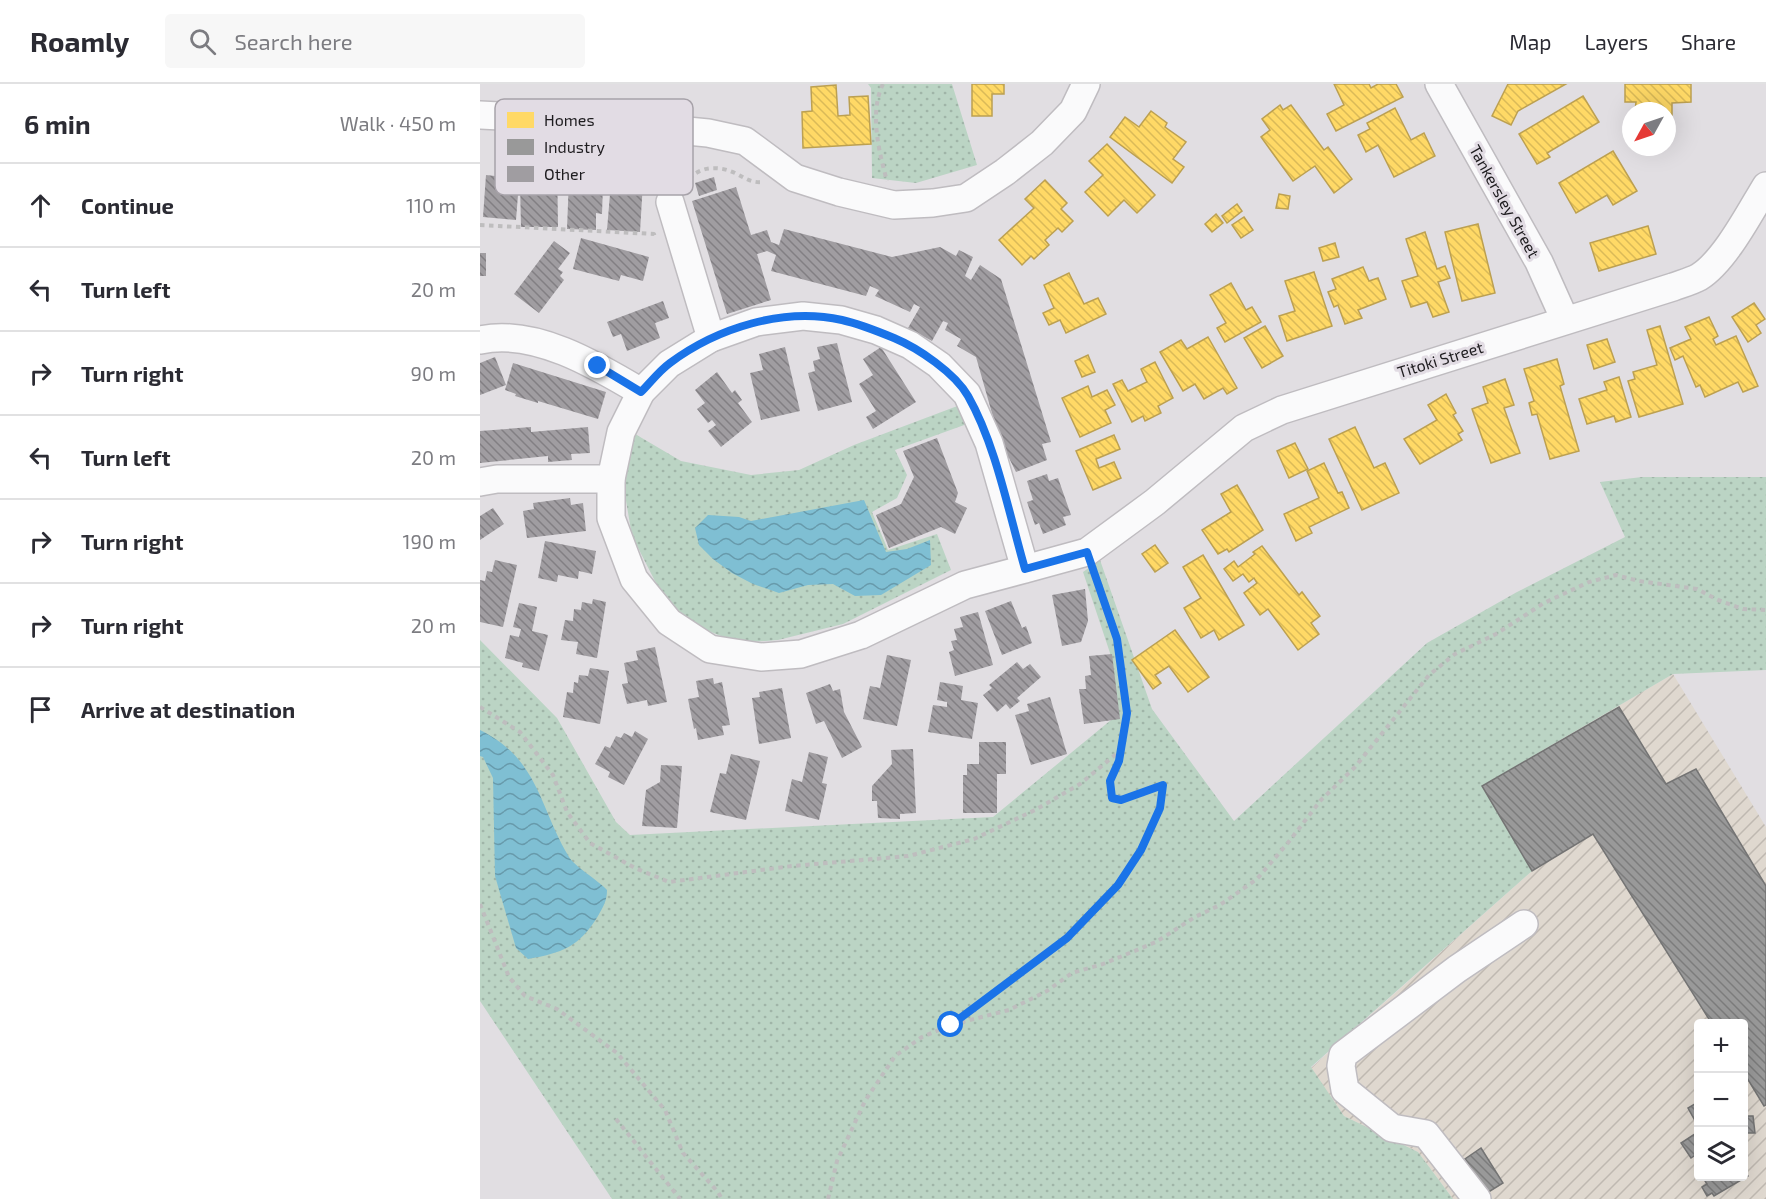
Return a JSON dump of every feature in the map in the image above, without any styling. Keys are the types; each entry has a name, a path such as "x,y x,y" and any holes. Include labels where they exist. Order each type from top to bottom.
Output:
{"street":[{"path":"693,132 745,141 795,178 839,192 894,205 933,203 966,198 1005,172 1042,143 1073,111 1086,84"},
{"name":"Tankersley Street","path":"1439,84 1539,262 1564,320"},
{"path":"480,114 495,115"},
{"name":"Titoki Street","path":"1096,546 1244,428 1282,410 1699,277 1715,262 1730,242 1766,186"},
{"path":"670,202 711,338"},
{"path":"1025,569 989,443 967,394 939,365 910,345 876,330 841,320 803,316 756,322 711,338 669,364 641,392 621,432 611,478 611,518 634,579 669,622 710,649 761,657 801,654 861,635 965,585 1025,569 1096,546"},
{"path":"480,340 495,336 521,339 559,350 598,366 641,392"},
{"path":"480,482 497,479 611,478"},
{"path":"1477,1199 1426,1134 1392,1128 1345,1090 1341,1066 1343,1055 1457,969 1524,924"}],"path":[{"path":"883,84 878,94 877,126 880,155 894,205"},
{"path":"693,175 696,172 713,168 732,172 753,183 795,178"},
{"path":"670,202 676,195"},
{"path":"480,225 654,234 657,245"},
{"path":"951,1025 1067,938 1118,885 1141,850 1160,808 1163,785 1121,800 1112,798 1110,781 1119,761 1127,713 1117,639 1096,546"},
{"path":"828,1199 837,1161 865,1101 895,1056 922,1037 951,1025 1009,1010 1047,991 1072,973 1103,964 1156,942 1195,917 1220,905 1257,879 1321,800 1354,767 1429,675 1455,654 1496,634 1544,603 1589,582 1616,575 1639,581 1697,589 1743,609 1766,610"},
{"path":"480,707 520,732 553,775 567,812 590,843 634,868 669,882 792,866 908,856 974,839 1035,810 1080,784 1121,750"},
{"path":"480,904 509,978 525,996 557,1009 617,1053 665,1110 683,1153 722,1199"},
{"path":"616,1119 680,1199"}],"shaded area":[{"path":"1673,674 1766,827 1766,1199 1453,1199 1418,1152 1344,1116 1311,1068 1532,871 1482,786"}],"green space":[{"path":"868,84 952,84 977,165 916,183 872,178 871,88"},
{"path":"960,405 967,424 895,450 907,475 897,498 872,512 888,550 937,534 951,570 843,624 778,640 738,643 689,623 658,587 632,536 623,483 630,431 681,461 751,475 799,470 854,445"},
{"path":"1642,477 1766,477 1766,670 1673,674 1482,786 1532,871 1311,1067 1344,1116 1418,1152 1453,1199 612,1199 480,1001 480,640 557,718 616,822 630,835 993,817 1111,720 1110,653 1083,572 1100,560 1152,709 1234,821 1427,643 1517,592 1625,537 1600,482"}],"water":[{"path":"864,500 886,552 907,549 930,540 931,565 881,595 855,596 833,584 808,585 779,593 753,584 732,573 713,559 699,545 695,528 708,515 739,517 751,521"},
{"path":"480,730 500,742 515,755 535,786 569,857 607,890 604,904 591,927 576,942 560,951 528,959 516,948 495,876 493,778 483,757 480,756"}],"building: Homes":[{"path":"972,84 1004,84 1004,94 992,94 992,116 972,116"},
{"path":"1334,84 1369,84 1371,88 1378,84 1396,84 1403,97 1336,131 1327,114 1344,105"},
{"path":"1508,84 1566,84 1518,111 1511,125 1492,116"},
{"path":"1625,84 1691,84 1691,102 1625,102"},
{"path":"836,85 838,116 850,115 849,97 868,96 871,144 803,148 802,112 812,111 811,87"},
{"path":"1583,96 1599,122 1547,153 1550,157 1537,164 1519,134"},
{"path":"1280,105 1283,110 1291,105 1324,150 1328,147 1352,179 1334,193 1315,166 1293,181 1261,137 1270,130 1262,119"},
{"path":"1395,108 1411,140 1424,133 1435,156 1394,177 1378,145 1366,152 1358,135 1370,129 1367,123"},
{"path":"1151,111 1167,123 1165,127 1186,142 1173,159 1184,167 1172,183 1110,137 1125,117 1139,127"},
{"path":"1107,144 1155,195 1137,213 1124,200 1108,216 1085,192 1103,175 1089,161"},
{"path":"1613,151 1637,191 1613,205 1607,195 1576,213 1559,183"},
{"path":"1045,180 1067,203 1061,209 1073,221 1062,232 1058,228 1045,240 1049,245 1034,259 1031,256 1022,265 999,240 1034,208 1025,199"},
{"path":"1279,194 1290,196 1288,209 1276,208"},
{"path":"1237,204 1242,211 1227,223 1222,216"},
{"path":"1216,214 1223,223 1212,232 1205,224"},
{"path":"1244,217 1253,230 1241,238 1232,225"},
{"path":"1478,224 1495,293 1462,301 1445,232"},
{"path":"1648,226 1656,254 1599,271 1590,243"},
{"path":"1425,232 1437,269 1445,266 1450,278 1438,282 1449,312 1433,317 1427,302 1411,307 1402,281 1418,276 1406,239"},
{"path":"1335,243 1339,257 1323,261 1319,248"},
{"path":"1363,267 1369,281 1378,278 1386,299 1358,310 1362,318 1345,324 1338,305 1334,307 1328,292 1336,289 1332,279"},
{"path":"1314,272 1332,326 1287,341 1279,316 1295,311 1285,281"},
{"path":"1069,273 1084,304 1098,298 1106,314 1066,333 1060,320 1049,325 1043,313 1054,308 1044,285"},
{"path":"1231,283 1246,310 1252,307 1261,322 1225,342 1217,328 1226,323 1210,295"},
{"path":"1754,303 1765,319 1756,325 1761,333 1748,342 1732,317"},
{"path":"1709,317 1718,336 1713,339 1716,345 1736,336 1758,386 1743,392 1738,382 1705,397 1700,385 1696,387 1683,356 1675,360 1670,348 1691,339 1685,327"},
{"path":"1265,326 1283,356 1262,368 1244,338"},
{"path":"1660,326 1683,404 1639,417 1628,381 1635,379 1633,372 1657,365 1647,330"},
{"path":"1208,337 1237,388 1227,394 1223,388 1204,399 1195,384 1183,391 1160,352 1181,340 1187,349"},
{"path":"1607,339 1615,362 1594,369 1587,345"},
{"path":"1088,355 1095,372 1082,377 1075,361"},
{"path":"1557,359 1564,384 1560,386 1579,451 1550,459 1537,414 1532,415 1529,403 1534,401 1524,369"},
{"path":"1155,362 1173,398 1158,406 1161,413 1145,421 1143,416 1132,422 1113,384 1122,380 1128,391 1147,382 1141,369"},
{"path":"1619,377 1631,417 1616,422 1614,416 1587,424 1579,399 1607,390 1604,382"},
{"path":"1505,379 1514,405 1504,408 1520,453 1491,463 1472,409 1488,403 1483,387"},
{"path":"1088,386 1092,397 1107,390 1115,405 1105,410 1111,423 1080,437 1062,398"},
{"path":"1446,394 1456,413 1453,415 1463,431 1458,434 1462,440 1420,464 1404,439 1437,420 1428,405"},
{"path":"1355,427 1374,468 1385,463 1399,493 1362,510 1329,439"},
{"path":"1114,435 1120,449 1096,459 1099,468 1114,462 1121,478 1093,490 1076,451"},
{"path":"1295,443 1308,469 1289,478 1277,451"},
{"path":"1324,463 1338,493 1342,492 1349,508 1309,527 1312,533 1296,541 1284,514 1319,498 1307,471"},
{"path":"1237,485 1263,530 1229,552 1227,549 1218,554 1202,530 1231,512 1221,494"},
{"path":"1155,545 1168,563 1155,572 1142,554"},
{"path":"1262,546 1299,595 1302,592 1320,616 1311,623 1319,634 1298,650 1268,609 1260,615 1244,593 1257,583 1254,578 1249,582 1243,574 1233,581 1224,569 1234,561 1238,567"},
{"path":"1203,555 1244,625 1219,640 1214,630 1201,638 1184,608 1201,598 1183,567"},
{"path":"1175,630 1209,677 1188,692 1169,666 1155,675 1161,683 1153,689 1132,660"}],"building: Industry":[{"path":"1619,707 1666,784 1696,769 1766,886 1766,1105 1764,1106 1748,1080 1748,1019 1709,1019 1593,834 1532,871 1482,786"},
{"path":"1694,1104 1694,1119 1688,1108"},
{"path":"1748,1116 1753,1116 1755,1133 1748,1133"},
{"path":"1694,1135 1694,1156 1691,1158 1681,1143"},
{"path":"1481,1148 1503,1183 1487,1193 1465,1159"},
{"path":"1705,1181 1740,1181 1714,1196 1712,1193 1707,1196 1702,1187 1707,1184"}],"building: Other":[{"path":"486,175 495,176 495,195 518,195 516,220 483,217"},
{"path":"714,177 717,190 699,196 695,183"},
{"path":"736,187 751,235 767,230 771,242 779,245 784,229 892,257 940,247 956,256 959,250 973,257 965,276 971,280 980,265 1001,279 1051,442 1042,444 1047,460 1016,472 1009,458 1005,459 976,357 957,346 961,339 945,330 948,323 943,321 932,341 908,328 920,307 914,304 910,312 875,296 879,290 870,286 866,296 771,271 776,255 767,251 757,254 771,300 727,314 692,201"},
{"path":"520,195 558,195 558,227 521,227"},
{"path":"568,195 603,195 602,214 596,213 596,230 567,229"},
{"path":"610,195 642,195 640,232 607,230"},
{"path":"581,238 649,257 643,281 621,275 619,281 573,269"},
{"path":"554,241 570,253 558,269 563,272 560,276 564,280 539,313 514,294"},
{"path":"480,253 486,253 486,276 480,276"},
{"path":"663,301 669,318 655,323 660,338 627,351 621,334 613,337 607,322"},
{"path":"837,343 852,402 818,411 808,373 815,371 813,361 820,359 817,347"},
{"path":"785,347 800,411 761,420 750,373 763,370 759,354"},
{"path":"881,347 916,402 873,429 866,417 876,411 859,384 873,375 863,359"},
{"path":"495,357 506,385 480,395 480,363"},
{"path":"513,363 606,392 598,419 515,396 516,394 505,390"},
{"path":"717,372 732,393 735,390 742,400 738,403 752,422 721,447 708,431 716,425 712,420 708,423 697,409 705,403 695,390"},
{"path":"531,427 531,432 588,427 590,453 571,454 572,460 548,462 548,456 480,463 480,431"},
{"path":"937,438 958,493 955,502 967,508 955,534 941,527 889,548 876,515 901,504 914,477 903,451"},
{"path":"1047,474 1049,481 1058,478 1071,515 1063,517 1066,525 1043,534 1039,523 1035,525 1027,502 1033,500 1027,481"},
{"path":"570,498 571,505 583,503 586,531 527,538 523,511 534,509 533,503"},
{"path":"493,508 504,524 480,540 480,516"},
{"path":"545,541 596,551 592,574 579,571 578,579 558,575 557,582 538,578"},
{"path":"495,560 517,565 503,627 480,622 480,580 485,581 487,571 492,572"},
{"path":"1085,589 1088,621 1081,642 1062,646 1052,595"},
{"path":"593,599 606,602 597,658 576,654 578,642 561,640 565,620 573,621 574,609 581,610 582,602 592,604"},
{"path":"1011,601 1022,628 1026,626 1032,643 1002,655 985,611"},
{"path":"519,603 537,607 532,631 548,635 539,671 522,667 523,663 505,658 510,635 519,637 521,629 513,627"},
{"path":"978,612 993,665 955,676 949,652 954,650 951,641 957,640 954,629 963,627 960,617"},
{"path":"655,647 667,702 648,706 647,700 627,704 622,684 628,683 624,663 638,660 636,651"},
{"path":"1112,654 1120,719 1084,724 1079,689 1086,689 1085,676 1091,675 1089,656"},
{"path":"887,655 911,660 897,726 863,719 870,686 880,688"},
{"path":"1017,662 1023,669 1030,664 1041,677 1017,698 1020,701 1010,709 1006,704 997,712 983,695 992,688 989,685"},
{"path":"590,668 609,671 600,724 563,717 567,692 573,693 574,682 578,683 579,675 588,676"},
{"path":"713,678 714,684 722,682 730,725 722,726 724,735 698,740 688,699 699,697 696,681"},
{"path":"940,682 963,686 961,700 978,703 972,739 928,732 933,705 947,707 947,702 937,700"},
{"path":"830,684 833,691 840,689 844,712 862,747 842,758 824,721 816,724 806,693"},
{"path":"782,688 791,738 759,744 752,698 760,697 759,692"},
{"path":"1050,697 1067,754 1031,765 1015,715 1029,711 1027,704"},
{"path":"635,731 648,739 624,785 608,777 610,772 595,764 605,746 610,748 616,736 621,738 624,733 632,737"},
{"path":"979,742 1006,742 1006,774 997,774 997,813 963,813 963,775 967,775 967,764 979,764"},
{"path":"913,749 916,813 900,814 900,819 878,818 877,801 872,801 872,786 892,764 891,750"},
{"path":"809,752 828,757 822,783 827,784 819,820 785,811 792,779 802,782"},
{"path":"731,754 760,761 746,820 710,812 720,773 726,774"},
{"path":"661,765 682,766 677,828 642,826 646,790 660,782"}],"route":[{"path":"598,366 641,392 669,364 711,338 756,322 803,316 841,320 876,330 910,345 939,365 967,394 989,443 1025,569 1087,552 1117,639 1127,713 1119,761 1110,781 1112,798 1121,800 1152,787 1163,785 1160,808 1141,850 1118,885 1067,938 951,1025"}]}
